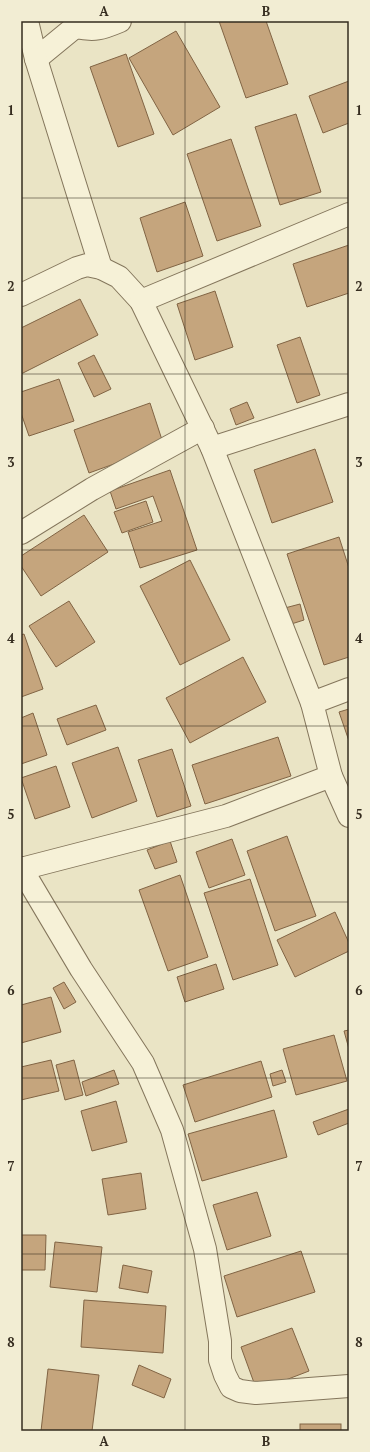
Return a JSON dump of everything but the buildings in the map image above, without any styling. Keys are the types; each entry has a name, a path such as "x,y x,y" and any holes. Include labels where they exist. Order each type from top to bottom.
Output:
{"street":[{"path":"27,21 36,59 101,268"},
{"path":"36,59 75,28 91,30 120,21"},
{"path":"141,301 349,214"},
{"path":"21,295 77,268 87,265 101,268 119,277 141,301 212,448 312,703 331,776 349,816"},
{"path":"212,448 349,404"},
{"path":"21,533 92,489 203,428"},
{"path":"312,703 349,689"},
{"path":"331,776 226,816 21,868 81,969 143,1062 172,1130 205,1249 220,1341 220,1360 224,1375 231,1388 256,1393 349,1386"}]}
